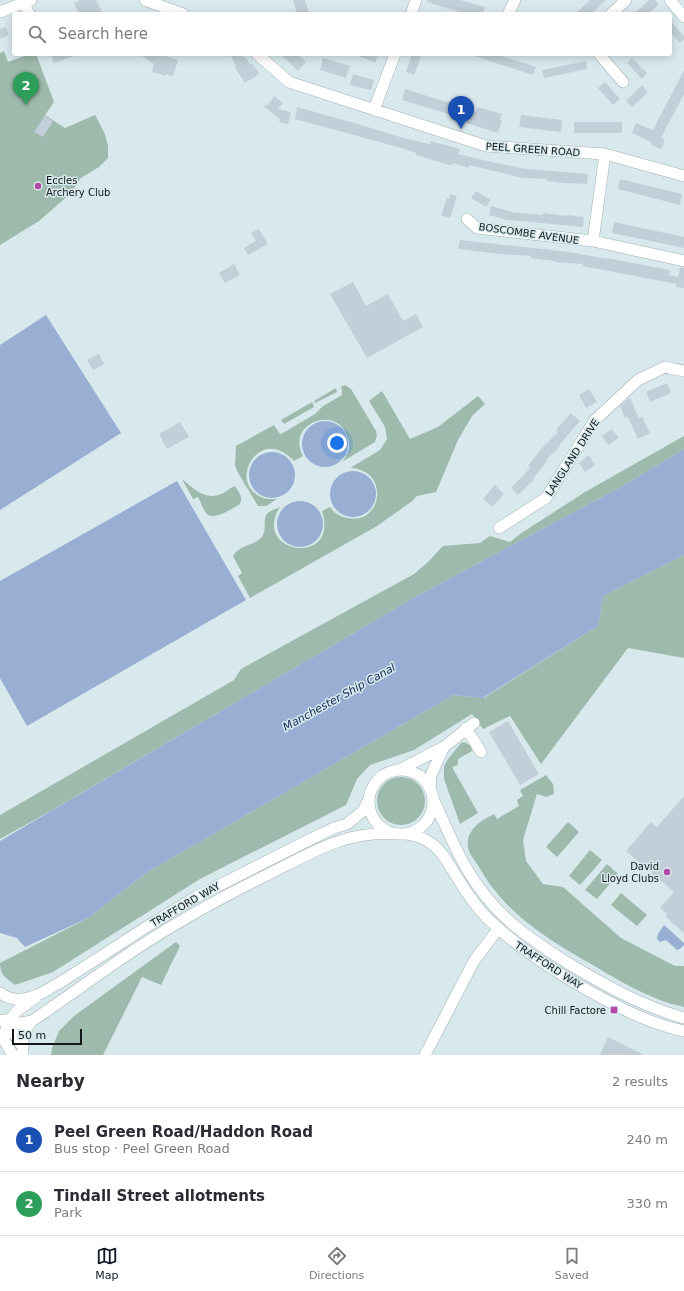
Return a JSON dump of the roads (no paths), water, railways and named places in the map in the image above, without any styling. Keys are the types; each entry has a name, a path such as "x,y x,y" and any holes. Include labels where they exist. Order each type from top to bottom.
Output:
{"street":[{"path":"145,0 178,12"},
{"path":"414,12 416,0"},
{"path":"509,12 515,0"},
{"path":"614,12 626,0"},
{"path":"670,0 684,17"},
{"path":"0,12 28,1 29,12"},
{"name":"PEEL GREEN ROAD","path":"259,56 289,82 486,146 605,154 684,176"},
{"path":"374,110 395,56"},
{"path":"601,56 623,82"},
{"name":"BOSCOMBE AVENUE","path":"593,241 605,154"},
{"name":"BOSCOMBE AVENUE","path":"467,219 477,228 593,241 684,261"},
{"name":"LANGLAND DRIVE","path":"499,528 546,498 595,420 638,380 665,367 684,371"},
{"path":"444,747 430,775 432,809 429,818 415,831 401,834 387,832 373,819 369,810 368,801 370,791 378,780 390,772 399,770 444,747 470,726 481,752"},
{"path":"399,770 409,771 418,775 425,781 432,794"},
{"name":"TRAFFORD WAY","path":"432,794 463,863 481,890 500,913 518,929 544,948 618,992 662,1012 684,1018"},
{"name":"TRAFFORD WAY","path":"0,993 18,1000 40,994 196,897 307,841 334,828 347,824 363,811 368,801"},
{"name":"TRAFFORD WAY","path":"32,1021 124,957 197,911 236,890 331,843 353,836 366,834 401,834 419,836 430,842 442,854 472,901 487,918 520,947 560,974 619,1007 647,1020 684,1031"},
{"path":"425,1055 474,961 498,928"},
{"path":"13,1055 2,1037 3,1022 40,994"},
{"path":"0,1013 3,1022 22,1051"},
{"path":"3,1022 15,1024 32,1021"},
{"path":"22,1051 26,1028 32,1021"}],"water":[{"path":"46,315 121,433 0,510 0,345"},
{"path":"320,421 330,421 338,425 344,431 348,439 348,449 344,457 338,463 330,467 320,467 312,463 306,457 302,449 302,439 306,431 312,425"},
{"name":"Manchester Ship Canal","path":"684,449 684,555 603,596 598,626 483,698 453,695 146,873 88,918 25,947 17,938 0,933 0,841 417,596 619,488"},
{"path":"267,452 277,452 285,456 291,462 295,470 295,480 291,488 285,494 277,498 267,498 259,494 253,488 249,480 249,470 253,462 259,456"},
{"path":"348,471 358,471 366,475 372,481 376,489 376,499 372,507 366,513 358,517 348,517 340,513 334,507 330,499 330,489 334,481 340,475"},
{"path":"177,481 246,600 27,726 0,678 0,581"},
{"path":"295,501 305,501 313,505 319,511 323,519 323,529 319,537 313,543 305,547 295,547 287,543 281,537 277,529 277,519 281,511 287,505"},
{"path":"664,925 684,943 680,949 677,950 666,940 660,942 657,939 658,934"}],"place":[{"name":"Tindall Street allotments","path":"26,105"},
{"name":"Peel Green Road/Haddon Road","path":"461,129"},
{"name":"Eccles Archery Club","path":"38,186"},
{"name":"David Lloyd Clubs","path":"667,872"},
{"name":"Chill Factore","path":"614,1010"}]}
